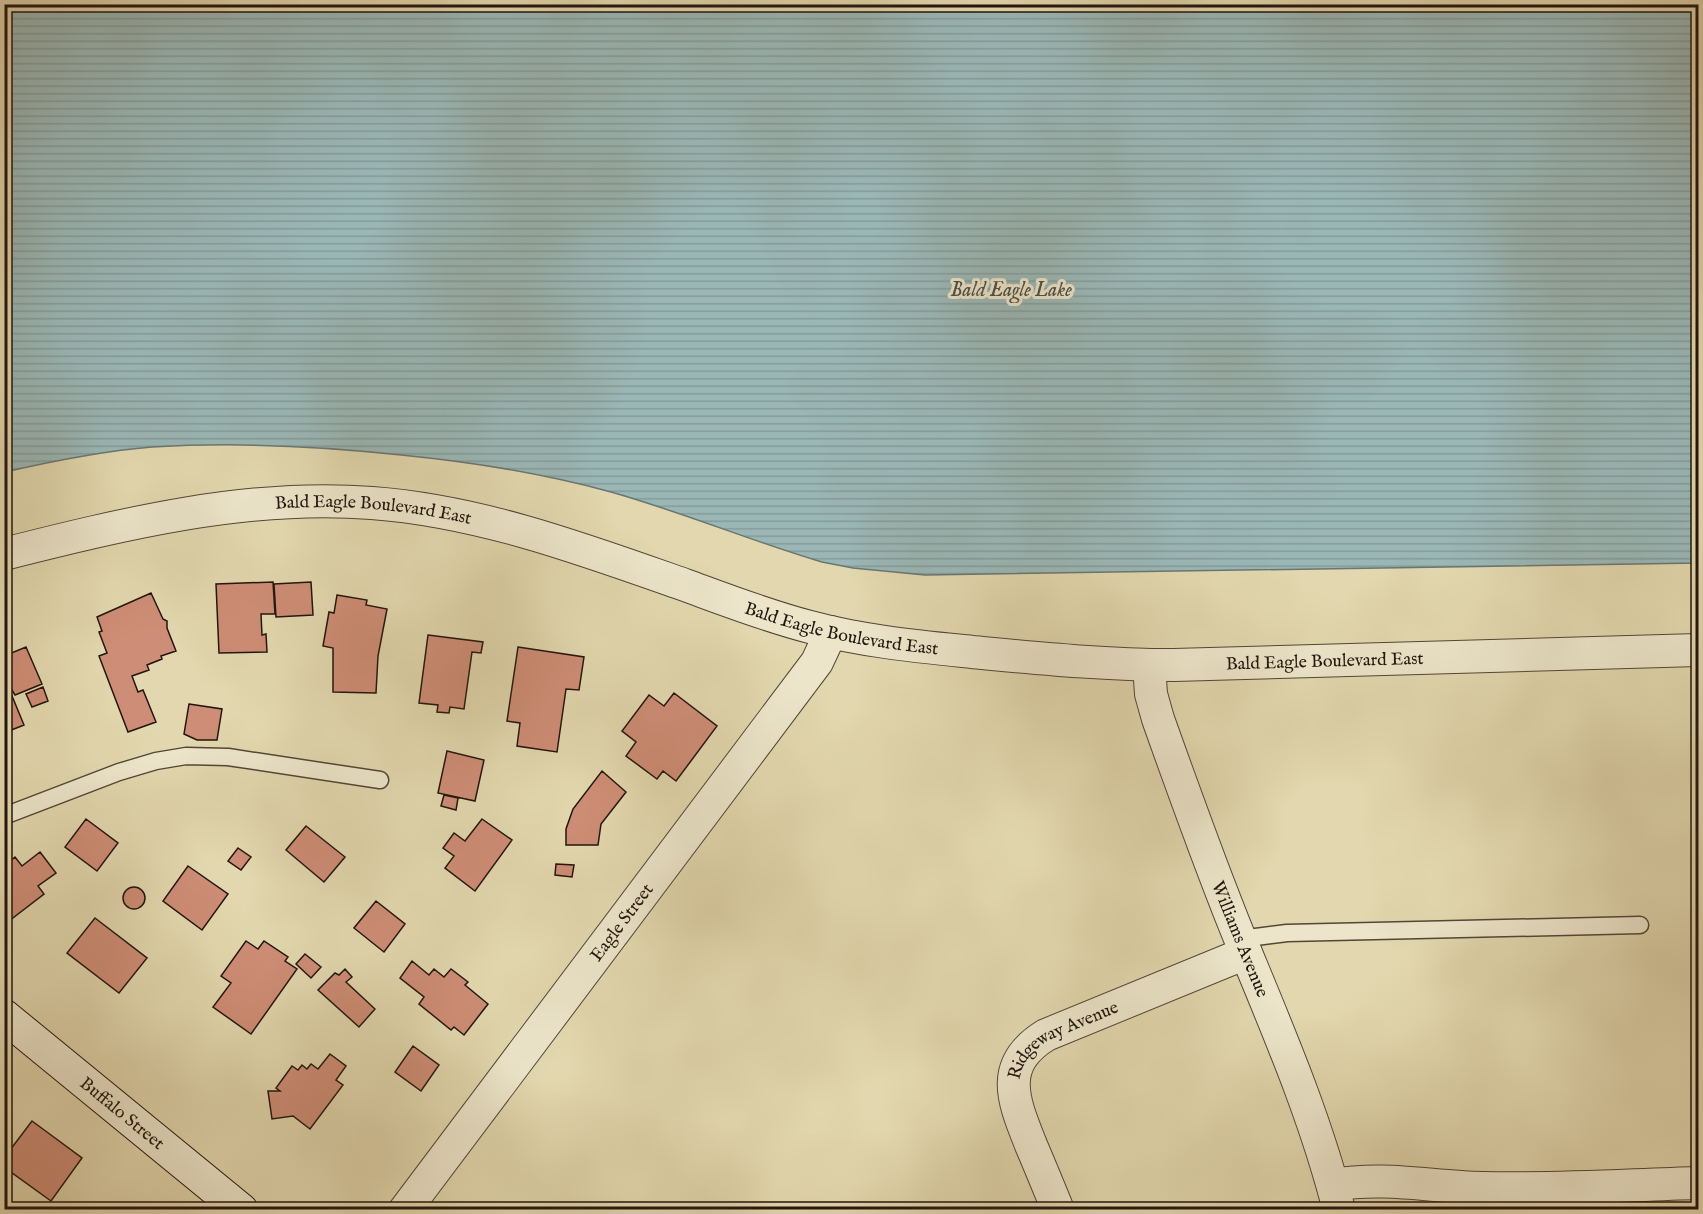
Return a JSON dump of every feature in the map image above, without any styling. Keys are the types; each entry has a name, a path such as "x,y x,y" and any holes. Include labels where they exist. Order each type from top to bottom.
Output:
{"street":[{"name":"Bald Eagle Boulevard East","path":"4,554 59,540 201,512 299,502 374,503 453,514 533,534 793,622 831,632 950,650 1054,660 1149,665 1698,650"},
{"name":"Eagle Street","path":"405,1209 817,662 831,632"},
{"name":"Williams Avenue","path":"1149,665 1151,694 1155,710 1243,946 1303,1095 1336,1197"},
{"name":"Ridgeway Avenue","path":"1058,1209 1014,1100 1014,1074 1022,1057 1033,1043 1046,1035 1243,946"},
{"name":"Buffalo Street","path":"4,1016 241,1209"},
{"path":"1336,1197 1361,1180 1388,1180 1468,1198 1540,1188 1698,1183"}],"lane":[{"path":"4,816 111,775 156,761 186,756 228,757 380,780"},
{"path":"1243,946 1287,933 1640,925"}],"water":[{"name":"Bald Eagle Lake","path":"4,5 1698,5 1698,563 925,575 853,568 822,562 664,508 585,485 533,474 428,458 308,447 246,445 152,447 60,460 5,472"}],"building":[{"path":"273,582 275,614 261,614 262,635 266,634 267,652 219,653 216,584"},
{"path":"311,582 313,615 276,617 274,584"},
{"path":"151,593 163,619 167,621 167,628 176,651 161,656 162,659 147,665 149,670 132,676 138,692 143,690 156,722 128,732 99,656 107,653 99,632 102,631 97,617"},
{"path":"337,595 367,600 366,605 387,609 378,656 376,693 333,692 333,648 323,646 329,612 334,613"},
{"path":"428,635 483,642 481,653 472,652 464,709 450,707 449,713 437,712 438,705 419,703"},
{"path":"26,647 42,684 15,695 12,690 10,691 24,725 4,733 4,656"},
{"path":"518,647 584,657 579,690 566,689 557,752 517,746 520,723 507,721"},
{"path":"43,687 48,701 32,707 26,694"},
{"path":"674,693 717,726 676,781 663,771 657,779 626,756 636,742 622,731 649,695 664,706"},
{"path":"189,704 222,709 217,740 197,740 184,734"},
{"path":"447,751 484,760 475,801 438,793"},
{"path":"602,771 626,792 601,824 598,845 566,845 566,829 573,809"},
{"path":"444,795 458,798 456,810 441,806"},
{"path":"86,819 118,843 97,871 65,847"},
{"path":"482,819 512,840 475,891 445,868 454,856 443,848 454,833 465,841"},
{"path":"306,826 345,857 324,882 286,850"},
{"path":"238,848 251,857 241,870 228,861"},
{"path":"40,852 56,873 38,886 44,894 5,924 4,854 10,861 15,857 22,866"},
{"path":"556,864 574,865 572,877 555,875"},
{"path":"188,866 228,894 202,930 163,901"},
{"path":"134,887 144,894 145,898 138,908 134,909 124,902 123,898 130,888"},
{"path":"376,901 405,924 384,952 354,928"},
{"path":"95,918 147,958 119,993 67,953"},
{"path":"246,941 258,949 264,941 288,957 285,961 297,969 251,1034 213,1007 231,983 221,976"},
{"path":"305,954 321,967 311,978 296,964"},
{"path":"412,961 429,975 434,969 444,977 451,969 468,982 465,985 488,1004 464,1035 454,1027 451,1030 419,1004 424,997 400,978"},
{"path":"345,969 352,977 346,982 375,1009 359,1027 318,990 335,973 339,975"},
{"path":"413,1046 439,1065 421,1091 395,1072"},
{"path":"330,1054 346,1066 336,1080 343,1085 310,1129 293,1116 272,1119 268,1091 280,1091 276,1088 292,1066 298,1070 302,1065 307,1069 311,1064 318,1069"},
{"path":"32,1121 82,1158 51,1201 4,1167 4,1158"}]}
